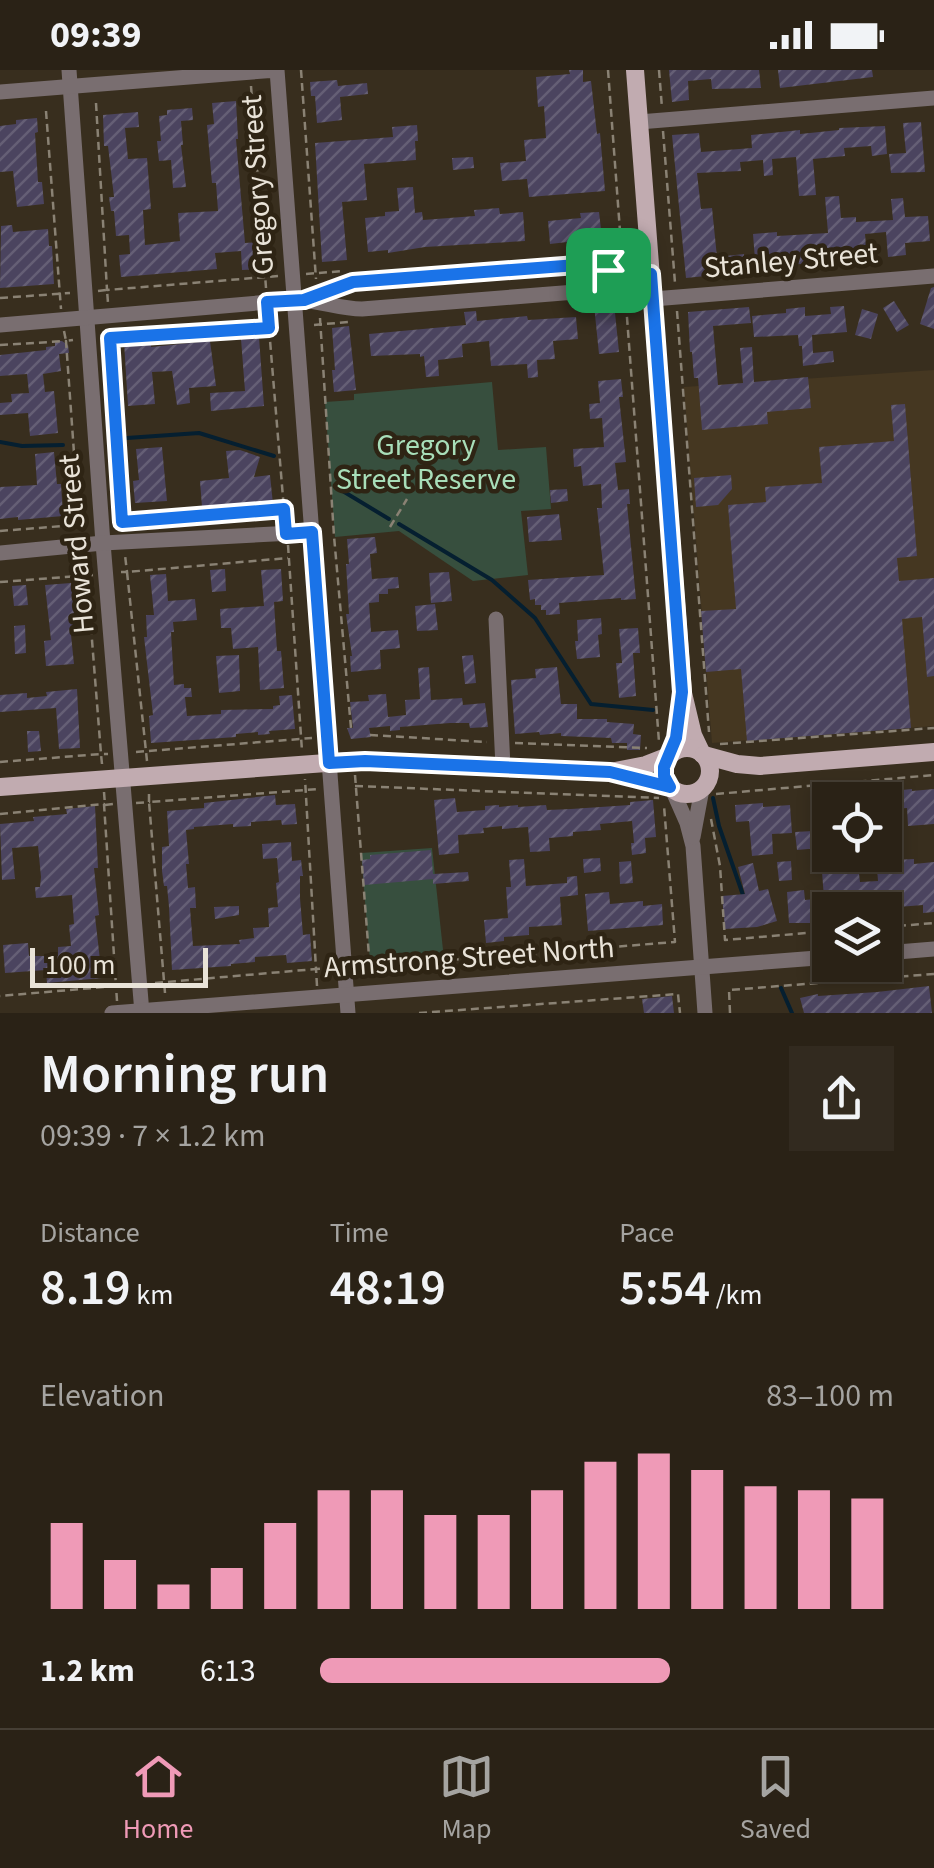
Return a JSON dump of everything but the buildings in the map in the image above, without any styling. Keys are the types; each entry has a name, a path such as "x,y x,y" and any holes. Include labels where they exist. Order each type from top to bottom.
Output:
{"main road":[{"path":"635,70 682,692 694,736 705,751 710,770 704,791"},
{"path":"671,788 664,771 666,753 677,730 682,692"},
{"path":"610,772 646,766 666,753 686,748 737,764 760,766 934,752"},
{"path":"0,787 365,761 610,772 687,795 760,766"}],"street":[{"name":"Howard Street","path":"69,70 142,1012"},
{"path":"0,92 276,70"},
{"name":"Gregory Street","path":"276,70 291,275 299,300 348,1013"},
{"path":"639,122 934,98"},
{"path":"299,300 346,284 590,264 624,276 651,274"},
{"path":"0,324 299,300 341,308 400,306 588,291 624,276"},
{"name":"Stanley Street","path":"653,300 934,276"},
{"path":"0,553 103,543 312,532"},
{"path":"496,619 503,767"},
{"path":"671,788 693,846 705,1013"},
{"path":"693,846 704,791"},
{"path":"902,952 934,949"},
{"name":"Armstrong Street North","path":"112,1013 812,958"}],"path":[{"path":"302,70 316,280"},
{"path":"608,70 666,753"},
{"path":"659,70 710,735"},
{"path":"251,72 290,558 301,739 146,752 126,572 290,558"},
{"path":"96,103 107,290 291,275"},
{"path":"0,298 60,294 46,111"},
{"path":"320,318 351,728"},
{"path":"277,328 110,338 122,522 284,509"},
{"path":"0,344 66,341 80,525 0,532"},
{"path":"391,526 405,501"},
{"path":"0,582 86,576 101,754 0,762"},
{"path":"705,751 934,728"},
{"path":"704,791 934,775"},
{"path":"356,786 664,798 674,942 370,966 356,786"},
{"path":"306,790 316,969 164,982 150,802 306,790"},
{"path":"0,814 104,804 116,986 0,996"},
{"path":"710,811 725,940 812,933"},
{"path":"902,926 934,923"},
{"path":"730,1013 729,990 934,974"},
{"path":"419,1013 678,994 680,1013"}],"shaded area":[{"path":"934,370 934,726 712,743 684,387"}],"green space":[{"name":"Gregory Street Reserve","path":"492,382 498,450 546,447 551,509 521,511 528,575 473,581 399,531 335,537 325,402 354,400 354,394"},
{"path":"432,848 444,959 373,964 361,853"}],"waterway":[{"path":"127,438 199,433 274,456"},
{"path":"0,442 63,445"},
{"path":"336,487 389,519"},
{"path":"399,524 492,580 535,618 591,704 653,710"},
{"path":"713,798 743,895"},
{"path":"781,988 792,1013"}],"route":[{"path":"590,264 608,270 624,276 651,274 682,692 676,738 664,767 670,787 610,772 365,761 329,763 312,532 286,534 284,509 122,522 110,338 269,328 267,302 304,300 353,282 590,264"}]}
